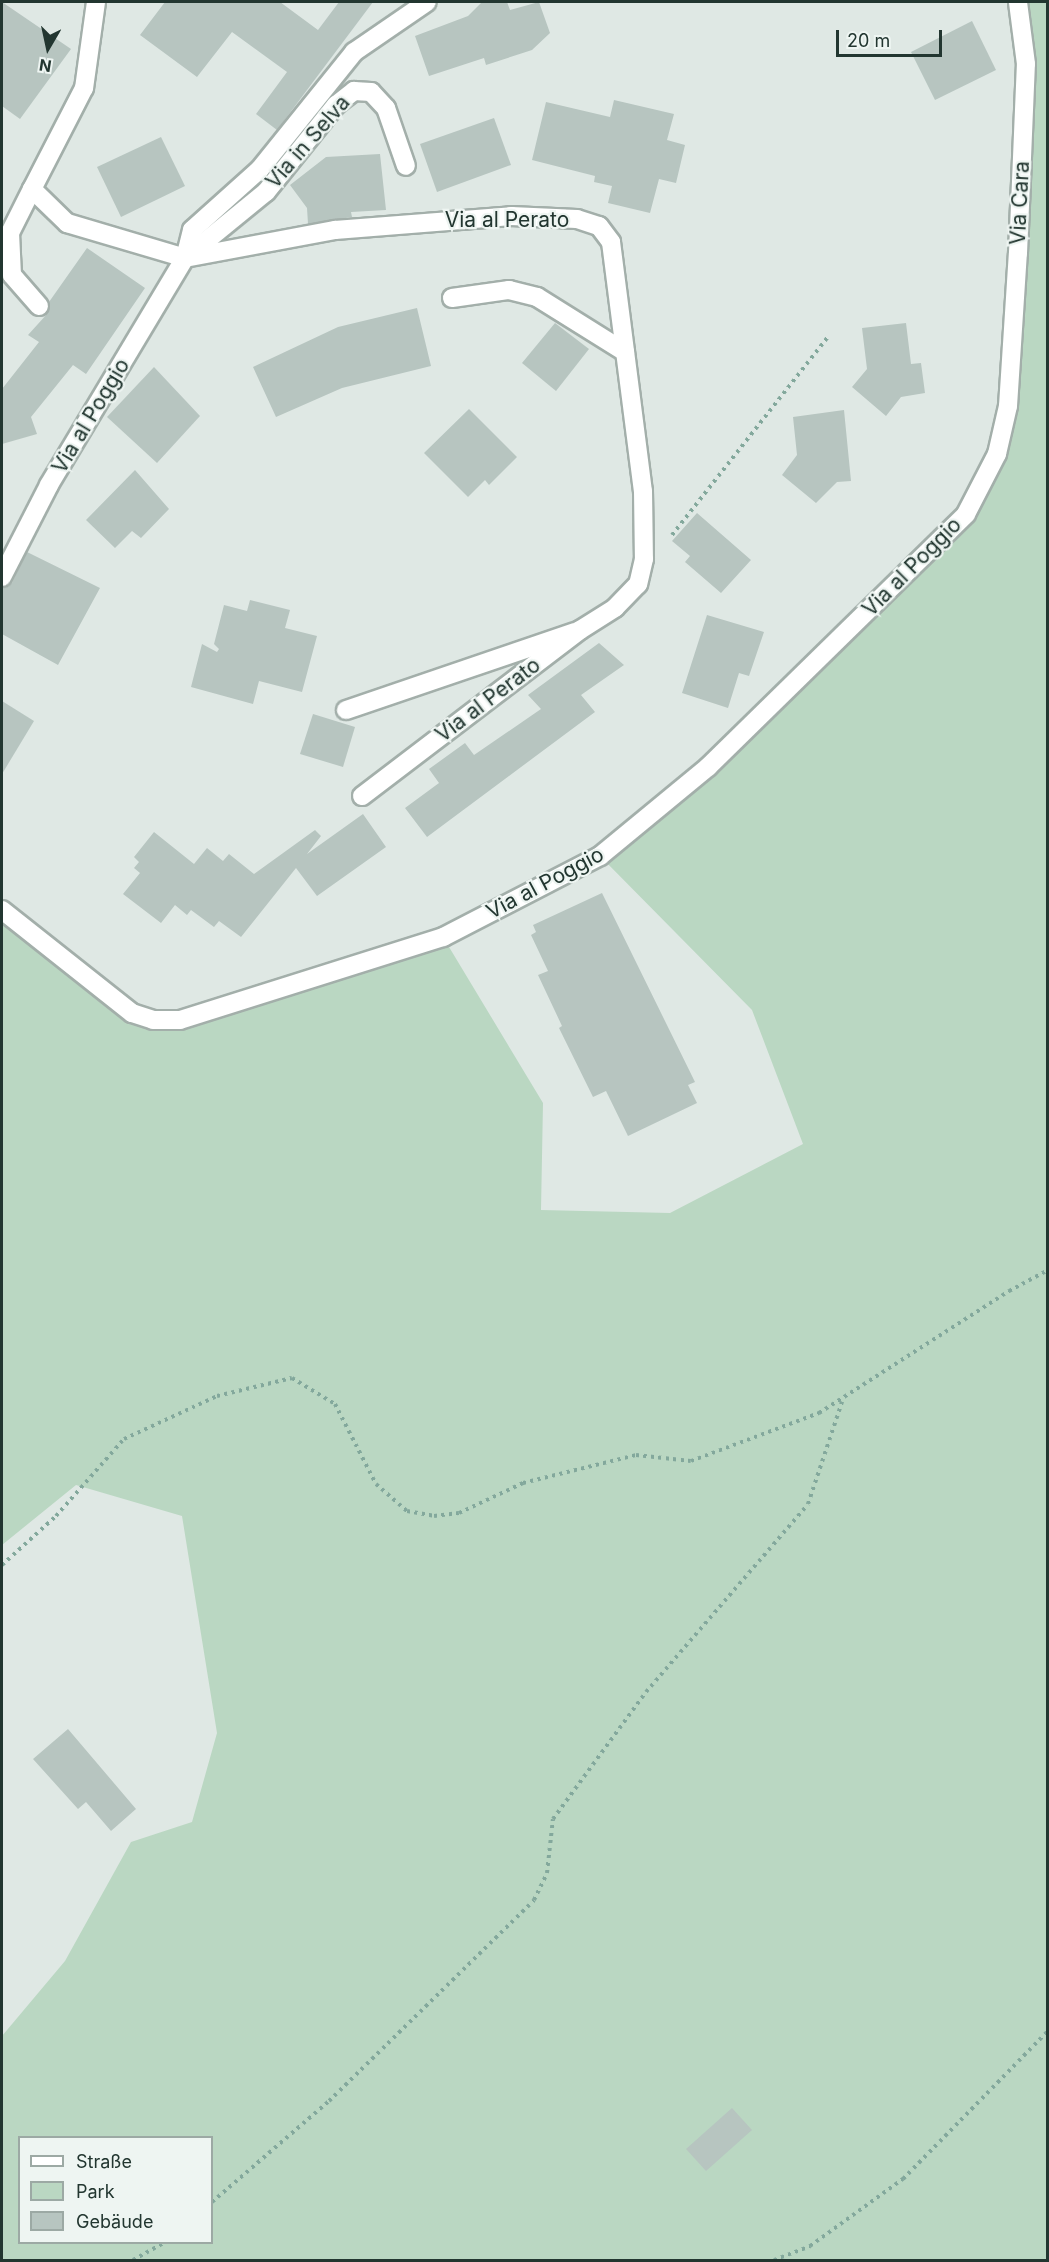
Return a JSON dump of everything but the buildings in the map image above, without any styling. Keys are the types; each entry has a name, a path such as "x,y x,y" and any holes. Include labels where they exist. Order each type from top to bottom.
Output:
{"street":[{"path":"39,306 12,275 10,233 84,88 96,2"},
{"path":"185,258 192,230 260,169 354,52 427,2"},
{"name":"Via Cara","path":"1008,406 1026,64 1018,2"},
{"name":"Via in Selva","path":"185,258 266,192 336,105 354,91 371,92 386,108 406,166"},
{"name":"Via al Perato","path":"32,189 66,223 185,258 335,230 511,216 577,219 599,226 611,242 643,491 645,539 642,572 633,592 362,796"},
{"name":"Via al Poggio","path":"2,577 49,486 185,258"},
{"path":"452,298 508,290 537,297 625,352"},
{"name":"Via al Poggio","path":"2,910 109,998 153,1020 180,1020 208,1013 443,937 600,856 708,767 834,642 910,573 966,514 997,454 1008,406"},
{"path":"346,710 580,630"}],"path":[{"path":"645,539 670,537 828,337"},
{"path":"2,1565 56,1516 124,1440 217,1396 292,1378 334,1404 376,1484 407,1511 434,1516 459,1513 523,1483 636,1455 691,1461 842,1401 930,1340 1047,1270"},
{"path":"213,2201 329,2101 534,1900 547,1873 553,1819 646,1692 808,1504 842,1401"},
{"path":"774,2260 810,2246 903,2179 1047,2031"},
{"path":"133,2260 161,2244"}],"green space":[{"path":"1018,2 1047,2 1047,2260 2,2260 2,2036 65,1961 131,1842 192,1822 217,1733 182,1516 76,1485 2,1545 2,910 153,1020 443,937 543,1103 541,1210 670,1213 803,1144 752,1010 600,856 966,514 997,454 1018,253"}]}
